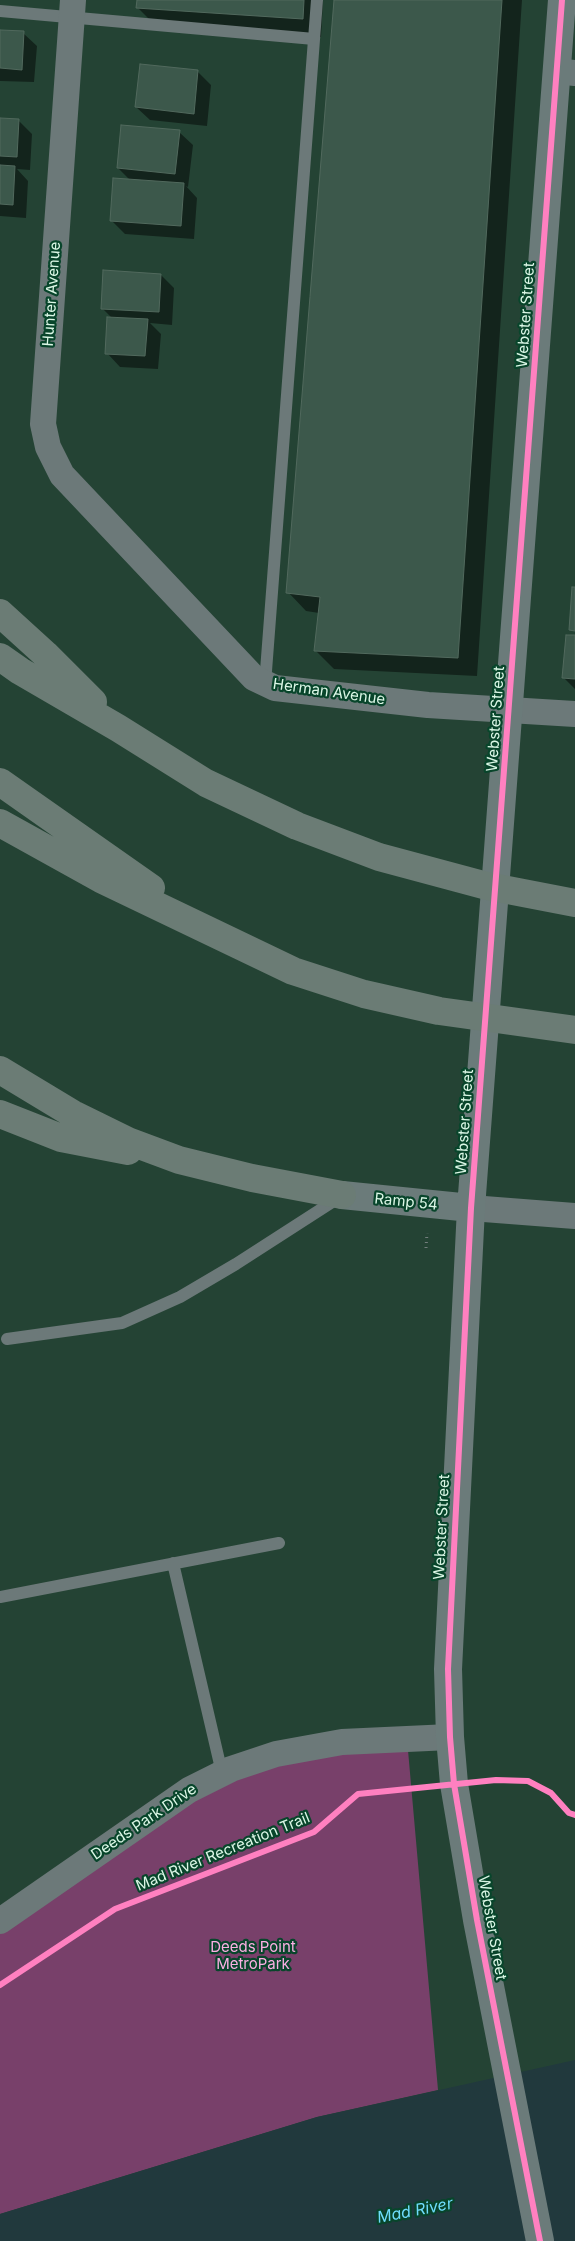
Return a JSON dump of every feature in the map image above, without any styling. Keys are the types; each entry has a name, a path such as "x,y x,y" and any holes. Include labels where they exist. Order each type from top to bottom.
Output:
{"highway":[{"path":"0,613 45,654 118,728"},
{"path":"0,657 20,672 118,728 206,783 297,826 379,857 487,886 575,903"},
{"path":"0,782 224,939"},
{"path":"0,823 101,878 293,971 364,994 439,1011 575,1030"},
{"path":"0,1070 73,1114 128,1141 179,1160"},
{"path":"0,1114 61,1138 179,1160 252,1178 342,1195"}],"street":[{"name":"Webster Street","path":"540,2241 477,1920 454,1784 450,1737 448,1669 470,1208 510,709 566,72 562,0"},
{"name":"Hunter Avenue","path":"73,9 43,424 48,447 62,475 137,555"},
{"name":"Herman Avenue","path":"137,555 254,678 275,688 428,704 575,714"},
{"name":"Ramp 54","path":"342,1195 470,1208"},
{"path":"470,1208 575,1216"},
{"name":"Deeds Park Drive","path":"0,1922 189,1790 222,1774 276,1754 342,1742 450,1737"}],"lane":[{"path":"265,684 317,0"},
{"path":"0,11 73,9 314,39"},
{"path":"6,1339 122,1323 180,1297 236,1264 342,1195"},
{"path":"0,1597 279,1543"},
{"path":"173,1563 222,1774"}],"path":[{"path":"426,1248 427,1232"}],"green space":[{"name":"Deeds Point MetroPark","path":"407,1739 438,2090 317,2117 0,2214 0,1921 222,1773"}],"water":[{"name":"Mad River","path":"575,2060 575,2241 0,2241 0,2214 317,2117"}],"building":[{"path":"137,0 304,0 303,19 136,8"},
{"path":"334,0 502,0 458,658 314,651 320,597 286,593"},
{"path":"0,30 24,31 22,70 0,68"},
{"path":"140,64 198,70 194,114 135,107"},
{"path":"0,118 19,119 17,157 0,156"},
{"path":"121,125 180,130 175,174 117,168"},
{"path":"0,165 15,166 13,205 0,204"},
{"path":"113,178 184,183 181,226 110,221"},
{"path":"103,270 161,274 159,312 101,309"},
{"path":"107,317 148,319 145,356 105,354"},
{"path":"572,587 575,587 575,631 569,630"},
{"path":"566,635 575,635 575,679 562,678"}],"cycle path":[{"path":"540,2241 477,1920 454,1784 450,1737 448,1669 471,1208 562,0"},
{"name":"Mad River Recreation Trail","path":"0,1985 115,1909 314,1832 358,1794 496,1780 528,1781 551,1793 569,1813 575,1815"}]}
